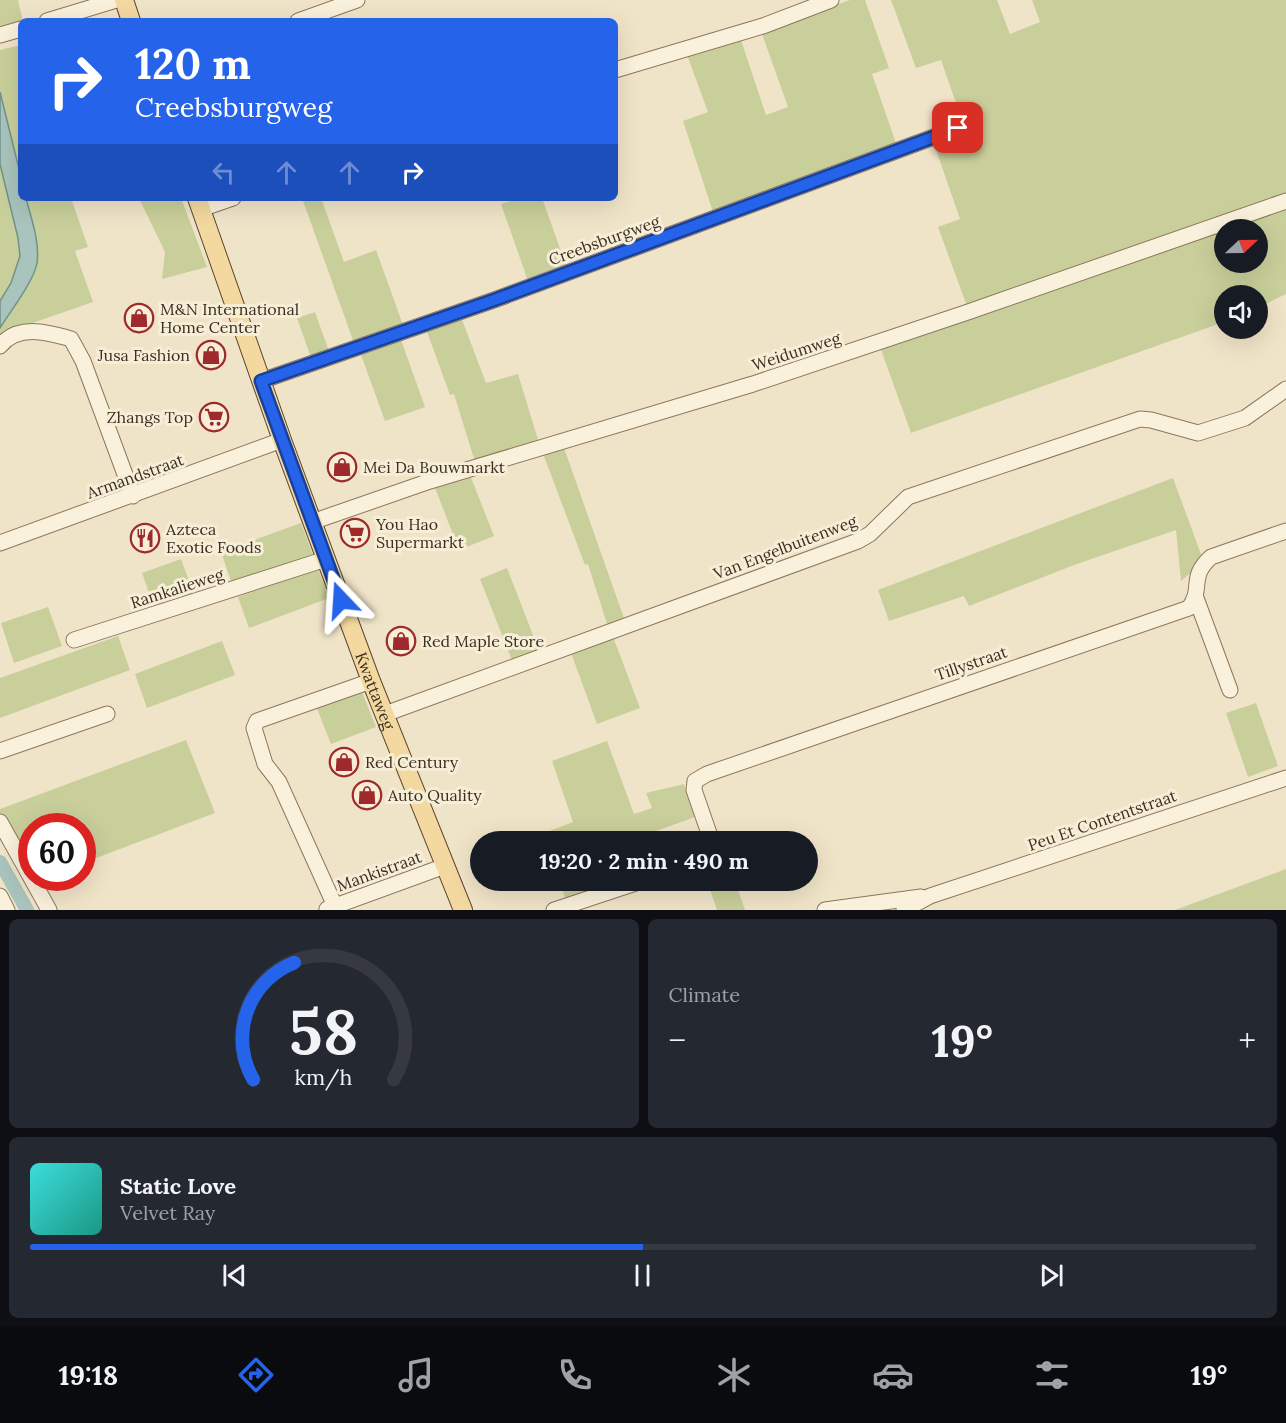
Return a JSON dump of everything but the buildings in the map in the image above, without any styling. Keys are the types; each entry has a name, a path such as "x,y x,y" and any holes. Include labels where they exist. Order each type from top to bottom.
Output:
{"main road":[{"path":"124,0 130,18"},
{"name":"Kwattaweg","path":"199,203 282,440 371,681 463,910"}],"street":[{"path":"57,18 116,0"},
{"path":"306,18 357,0"},
{"path":"618,69 763,26 831,0"},
{"path":"0,34 18,29"},
{"name":"Creebsburgweg","path":"261,381 494,300 958,128"},
{"name":"Weidumweg","path":"312,522 430,482 753,384 1286,201"},
{"path":"0,346 12,334 25,331 71,339 77,349 133,496"},
{"name":"Van Engelbuitenweg","path":"385,714 858,542 870,534 908,497 1140,420 1151,420 1198,433 1245,418 1286,389"},
{"name":"Armandstraat","path":"0,543 282,440"},
{"path":"1230,690 1196,598 1197,575 1211,557 1286,531"},
{"name":"Ramkalieweg","path":"74,640 326,559"},
{"name":"Tillystraat","path":"708,831 694,790 695,781 707,774 1189,608 1196,598"},
{"path":"330,908 279,782 265,764 254,728 257,720 371,681"},
{"path":"0,751 107,714"},
{"name":"Peu Et Contentstraat","path":"904,910 930,896 1286,778"},
{"path":"0,822 49,910"},
{"name":"Mankistraat","path":"330,908 445,866"},
{"path":"554,910 612,891"},
{"path":"0,896 7,910"},
{"name":"Peu Et Contentstraat","path":"825,910 930,896"}],"green space":[{"path":"0,0 18,0 22,18 18,18 18,27 0,32"},
{"path":"850,0 865,0 889,68 872,74 897,146 713,212 683,121 708,112 686,52 740,37 766,115 788,107 761,31"},
{"path":"891,0 997,0 1010,34 1040,22 1032,0 1286,0 1286,197 1224,219 1214,219 1214,222 968,309 938,227 960,219 934,144 966,132 941,60 916,68"},
{"path":"18,46 18,165 0,91 0,50"},
{"path":"0,164 16,225 20,257 12,280 0,301"},
{"path":"27,201 72,201 88,247 75,251 93,302 15,329 0,342 0,328 33,275 37,263 34,232"},
{"path":"140,201 182,201 207,267 162,279 165,252"},
{"path":"303,201 322,201 344,262 376,250 403,325 354,343"},
{"path":"510,201 543,201 567,268 528,281 501,204"},
{"path":"1286,203 1286,294 1268,303 1268,285 1214,285 1214,326 911,433 880,347 1214,229 1214,273 1268,273 1268,219 1241,219"},
{"path":"315,312 329,351 311,358 297,318"},
{"path":"461,317 486,383 518,374 539,443 475,462 454,394 450,395 426,329"},
{"path":"400,337 425,407 385,421 360,352"},
{"path":"563,445 625,621 608,627 588,564 585,565 542,451"},
{"path":"470,475 494,536 459,550 434,485"},
{"path":"1173,478 1202,557 1192,572 1181,581 1176,530 1074,565 969,606 964,596 889,621 878,590"},
{"path":"301,523 314,558 233,587 221,552"},
{"path":"181,559 196,600 157,615 142,573"},
{"path":"318,568 329,598 249,628 238,597"},
{"path":"507,568 540,653 513,663 480,579"},
{"path":"48,607 62,646 14,663 1,623"},
{"path":"612,634 640,708 597,724 570,650"},
{"path":"118,636 130,670 0,718 0,678"},
{"path":"222,641 235,675 147,708 135,674"},
{"path":"361,689 376,727 331,744 316,706"},
{"path":"1256,703 1278,766 1248,777 1226,713"},
{"path":"186,740 215,813 96,858 96,813 18,813 18,848 0,814 0,809"},
{"path":"607,741 634,814 652,808 646,793 684,784 695,817 656,831 550,831 573,822 552,761"},
{"path":"1286,869 1286,910 1175,910"},
{"path":"563,891 597,891 566,901"},
{"path":"710,891 738,891 745,910 717,910"}],"water":[{"path":"0,92 18,165 18,201 27,201 38,255 31,278 0,328 0,301 11,283 20,256 18,238 0,164"}],"waterway":[{"path":"0,862 27,910"}],"place":[{"name":"M&N International Home Center","path":"139,318"},
{"name":"Jusa Fashion","path":"211,355"},
{"name":"Zhangs Top","path":"214,417"},
{"name":"Mei Da Bouwmarkt","path":"342,467"},
{"name":"You Hao Supermarkt","path":"355,533"},
{"name":"Azteca Exotic Foods","path":"145,538"},
{"name":"Red Maple Store","path":"401,641"},
{"name":"Red Century","path":"344,762"},
{"name":"Auto Quality","path":"367,795"}],"route":[{"path":"341,600 261,381 494,300 958,128"}]}
